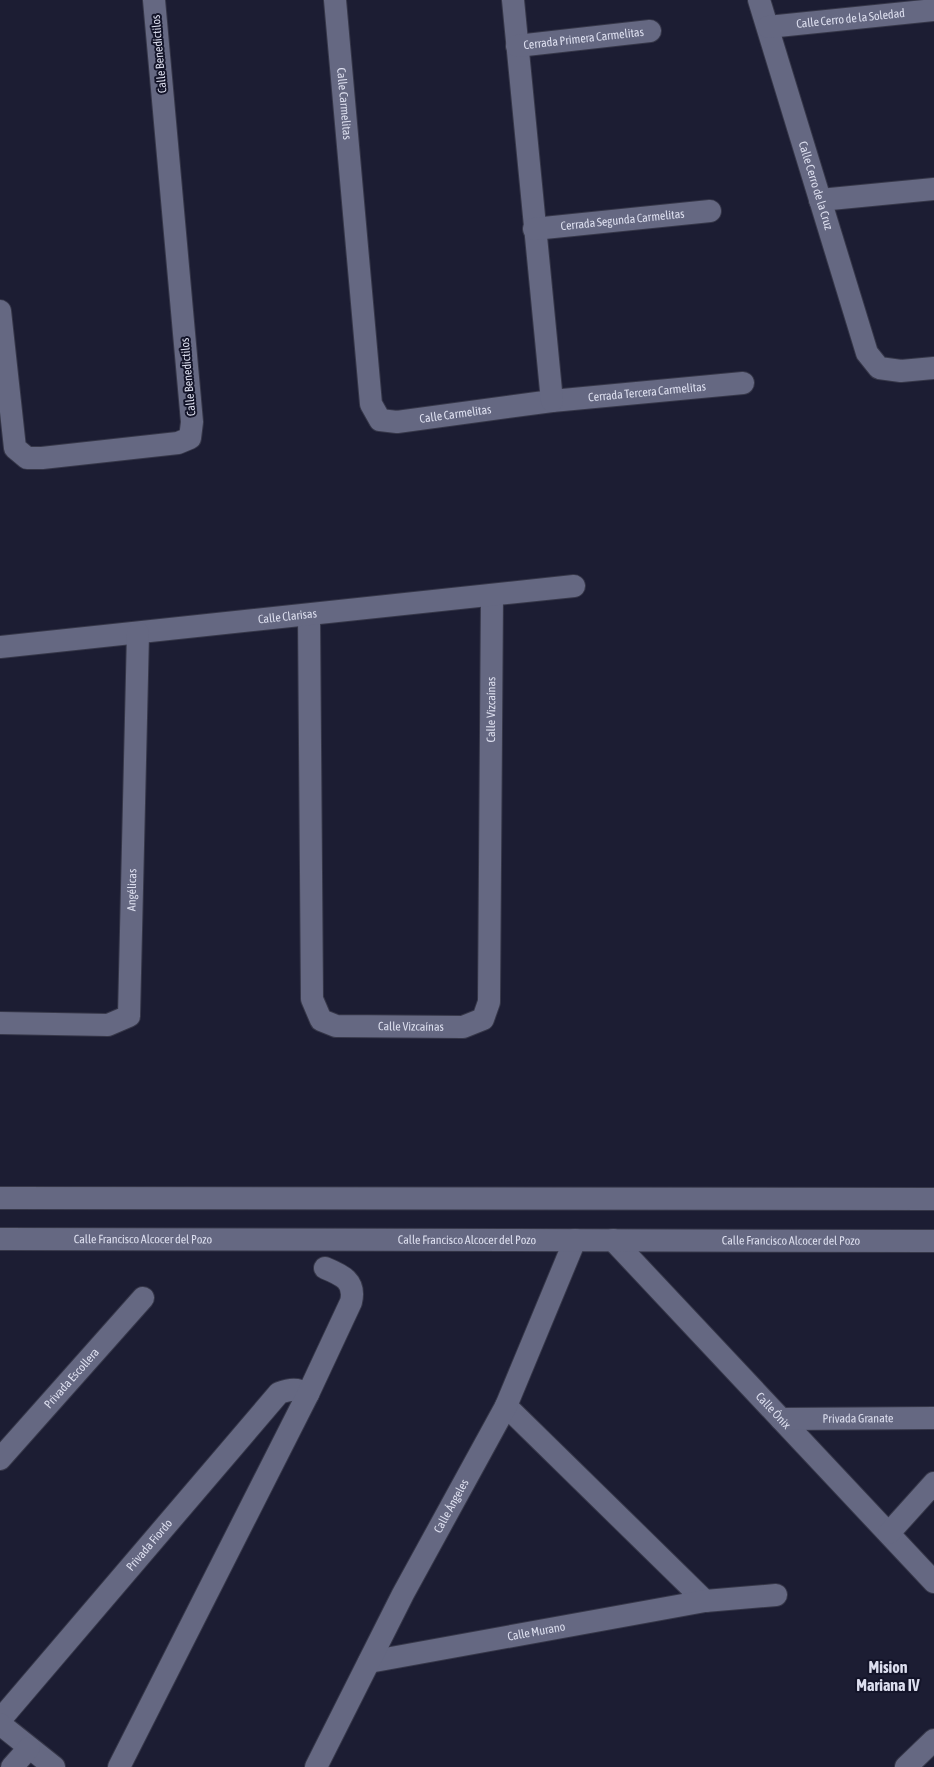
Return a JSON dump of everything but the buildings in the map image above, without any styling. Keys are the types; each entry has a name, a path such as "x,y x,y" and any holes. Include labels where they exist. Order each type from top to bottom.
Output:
{"street":[{"name":"Calle Benedictilos","path":"0,311 15,448 27,458 42,458 178,443 190,438 192,422 154,0"},
{"name":"Calle Carmelitas","path":"335,0 371,404 380,420 397,422 552,401"},
{"path":"513,0 534,229 552,401"},
{"name":"Calle Cerro de la Cruz","path":"760,0 867,353 879,368 901,371 934,368"},
{"name":"Calle Cerro de la Soledad","path":"768,27 934,10"},
{"name":"Cerrada Primera Carmelitas","path":"517,46 650,31"},
{"path":"820,200 934,189"},
{"name":"Cerrada Segunda Carmelitas","path":"534,229 710,211"},
{"name":"Cerrada Tercera Carmelitas","path":"552,401 744,383"},
{"name":"Calle Clarisas","path":"0,647 574,586"},
{"name":"Calle Vizcaínas","path":"309,615 312,999 321,1020 336,1026 463,1027 483,1019 489,1002 492,595"},
{"name":"Angélicas","path":"0,1023 108,1025 129,1016 138,633"},
{"path":"0,1198 934,1198"},
{"name":"Calle Francisco Alcocer del Pozo","path":"0,1240 934,1241"},
{"name":"Calle Ángeles","path":"316,1767 403,1594 506,1406 575,1240"},
{"name":"Calle Ónix","path":"613,1240 934,1582"},
{"path":"119,1767 308,1394 351,1302 353,1295 352,1287 341,1275 325,1268"},
{"name":"Privada Escollera","path":"0,1459 143,1298"},
{"name":"Privada Fiordo","path":"0,1720 279,1393 294,1389 301,1390 308,1394"},
{"path":"506,1406 705,1601"},
{"name":"Privada Granate","path":"781,1419 934,1418"},
{"path":"888,1534 934,1483"},
{"name":"Calle Murano","path":"369,1662 705,1601 776,1595"},
{"path":"0,1724 54,1767"},
{"path":"892,1767 906,1767 934,1740"},
{"path":"12,1767 30,1748"}],"district":[{"name":"Mision Mariana IV","path":"888,1676"}]}
